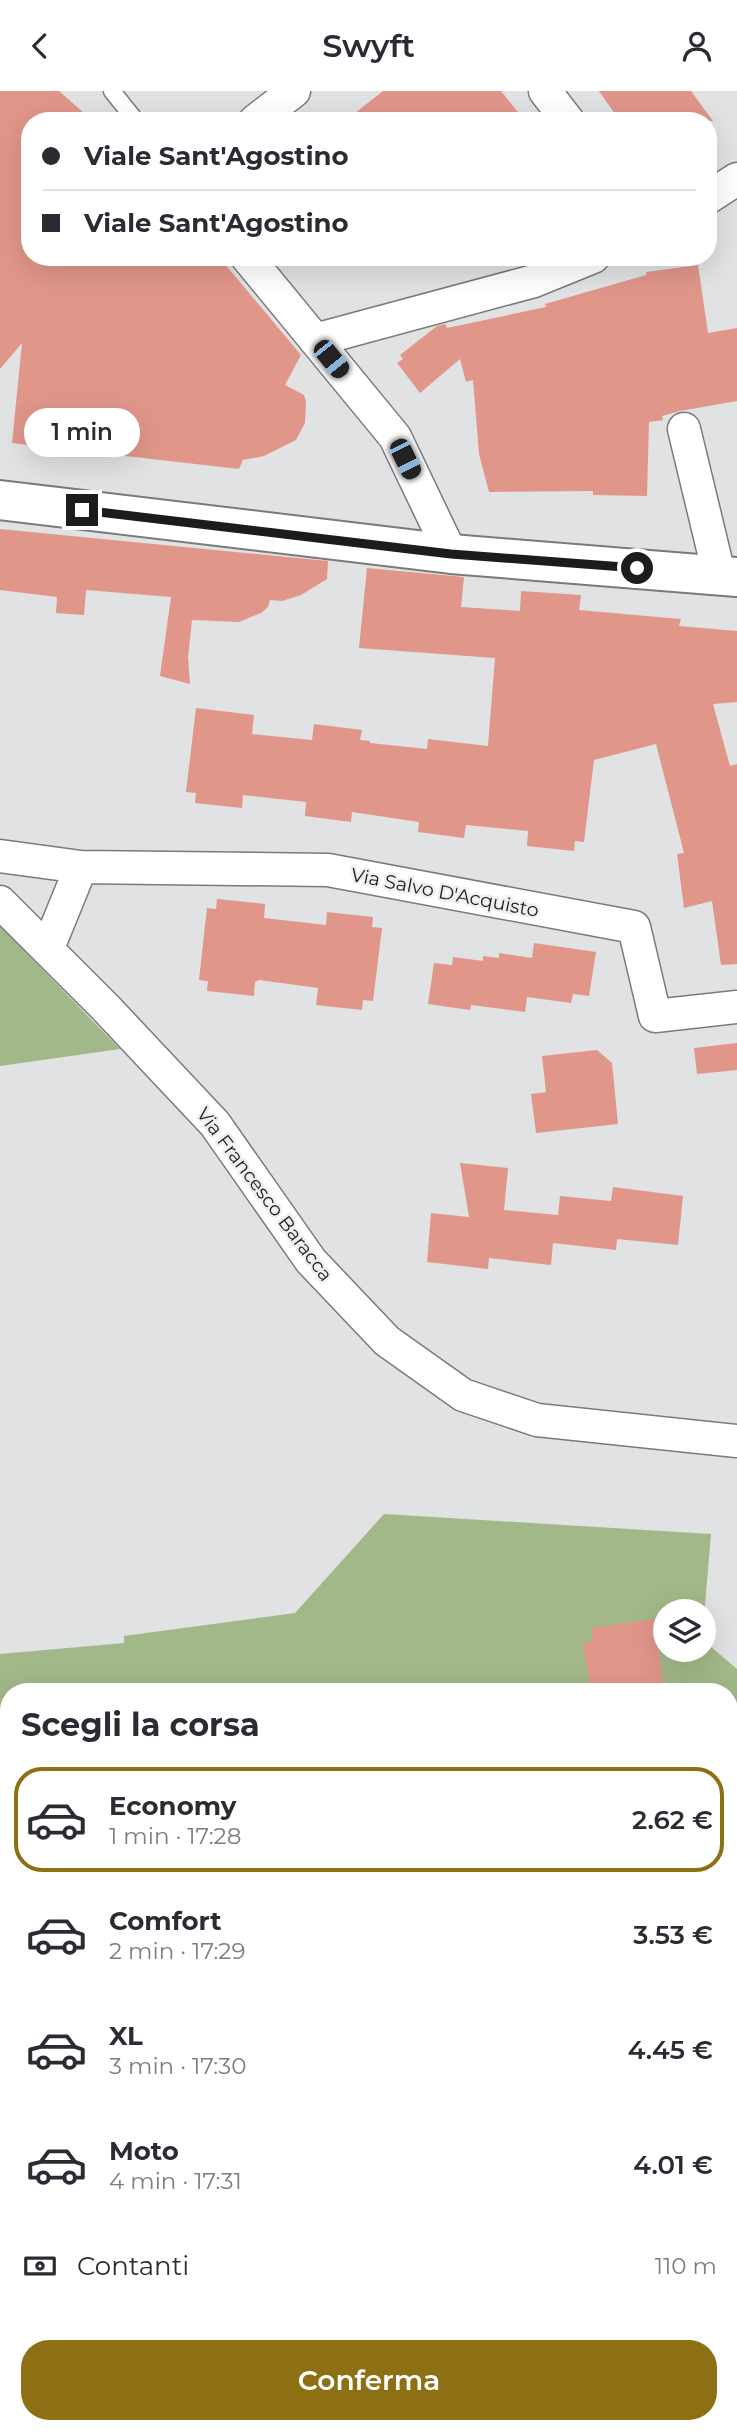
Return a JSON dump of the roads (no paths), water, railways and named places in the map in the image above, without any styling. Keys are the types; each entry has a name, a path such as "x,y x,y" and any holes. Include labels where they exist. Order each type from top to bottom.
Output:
{"main road":[{"path":"0,500 451,554 728,576"}],"street":[{"path":"266,112 293,91"},
{"path":"545,91 561,112"},
{"path":"717,192 737,179"},
{"path":"254,266 395,437 451,554"},
{"path":"315,339 534,281 571,266"},
{"path":"684,429 728,576"},
{"path":"0,856 81,867 48,948"},
{"name":"Via Salvo D'Acquisto","path":"81,867 328,870 634,927 655,1016 737,1007"},
{"name":"Via Francesco Baracca","path":"0,902 48,948 215,1124 312,1261 387,1341 463,1395 537,1420 737,1441"}],"lane":[{"path":"112,91 129,112"}]}
